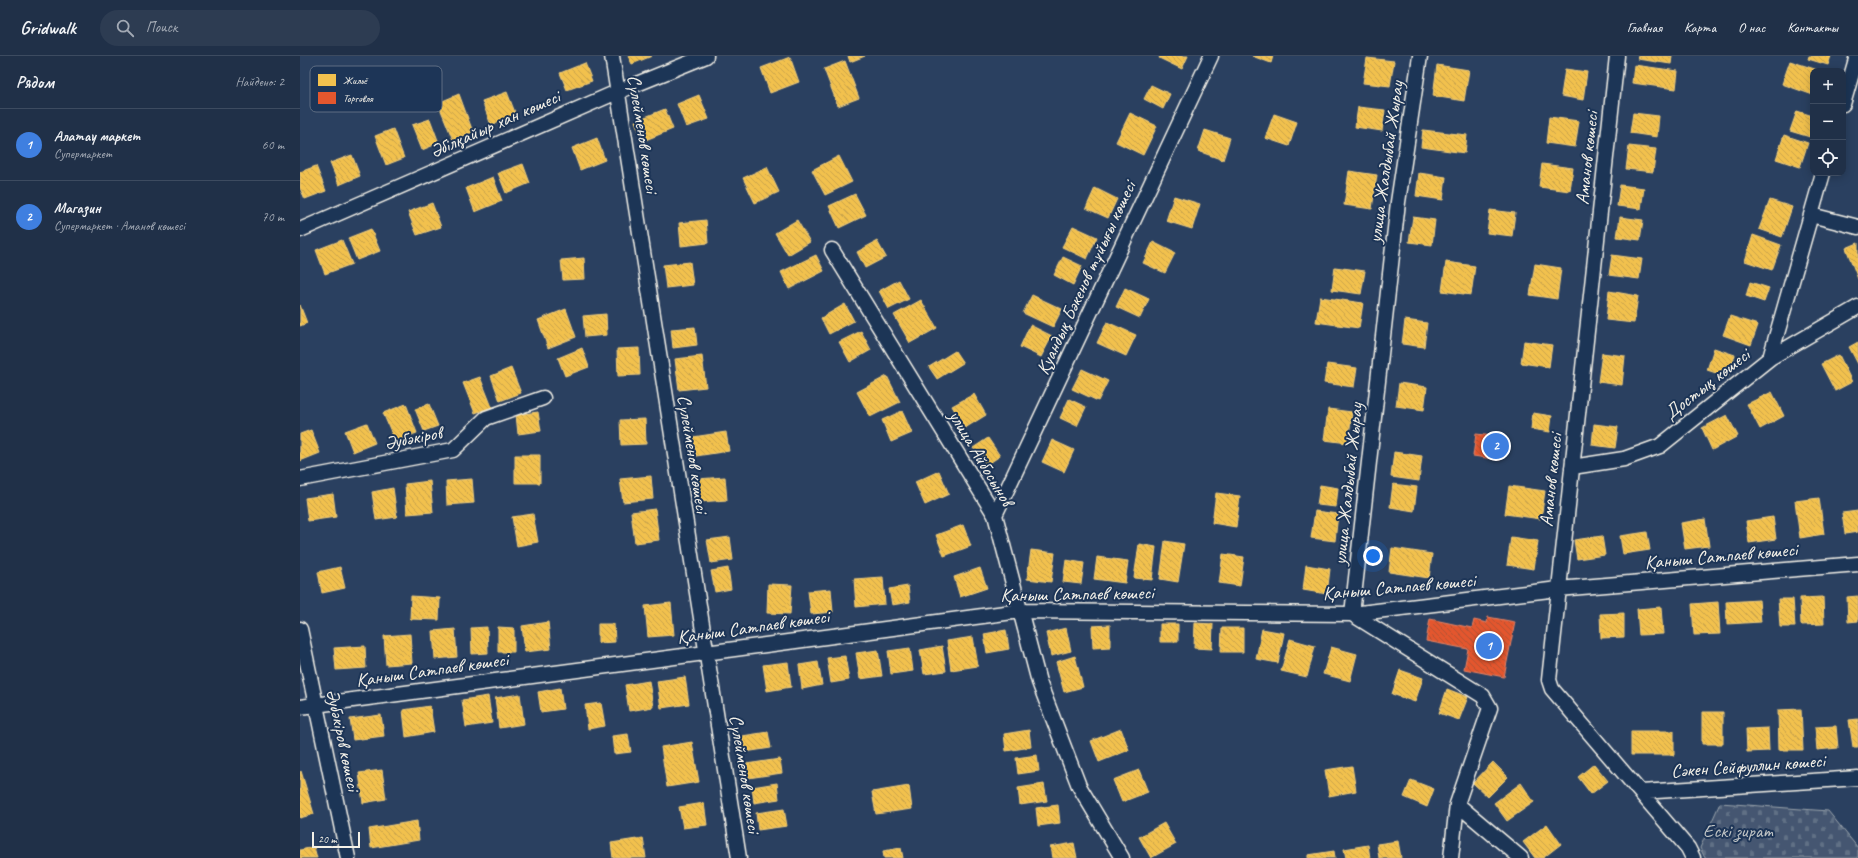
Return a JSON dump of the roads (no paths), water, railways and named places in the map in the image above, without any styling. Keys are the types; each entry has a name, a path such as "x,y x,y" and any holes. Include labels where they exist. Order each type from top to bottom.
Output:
{"street":[{"name":"Сүлейменов көшесі","path":"612,56 739,858"},
{"name":"Әбілқайыр хан көшесі","path":"300,230 617,92 706,56"},
{"name":"Қуандық Бәкенов тұйығы көшесі","path":"995,515 1211,56"},
{"name":"улица Жалдыбай Жырау","path":"1352,614 1398,202 1420,56"},
{"name":"Аманов көшесі","path":"1617,56 1549,680 1552,689 1688,848 1693,858"},
{"path":"1846,94 1857,56"},
{"path":"1770,358 1822,176"},
{"path":"1811,215 1858,227"},
{"name":"улица Айбосынов","path":"832,250 995,515 1039,682 1079,786 1122,858"},
{"name":"Достық көшесі","path":"1572,467 1624,459 1660,446 1770,358 1858,306"},
{"name":"Әубәкіров","path":"300,479 453,450 486,418 543,398"},
{"name":"Қаныш Сатпаев көшесі","path":"300,707 1020,611 1352,614 1558,589 1858,564"},
{"path":"1352,614 1484,696 1490,708 1457,804 1451,858"},
{"name":"Әубәкіров көшесі","path":"300,629 348,858"},
{"name":"Сәкен Сейфуллин көшесі","path":"1641,792 1858,778"},
{"path":"1457,804 1521,858"}],"place":[{"name":"Магазин","path":"1496,446"},
{"name":"Алатау маркет","path":"1489,646"}],"park label":[{"name":"Ескі зират","path":"1738,831"}]}
